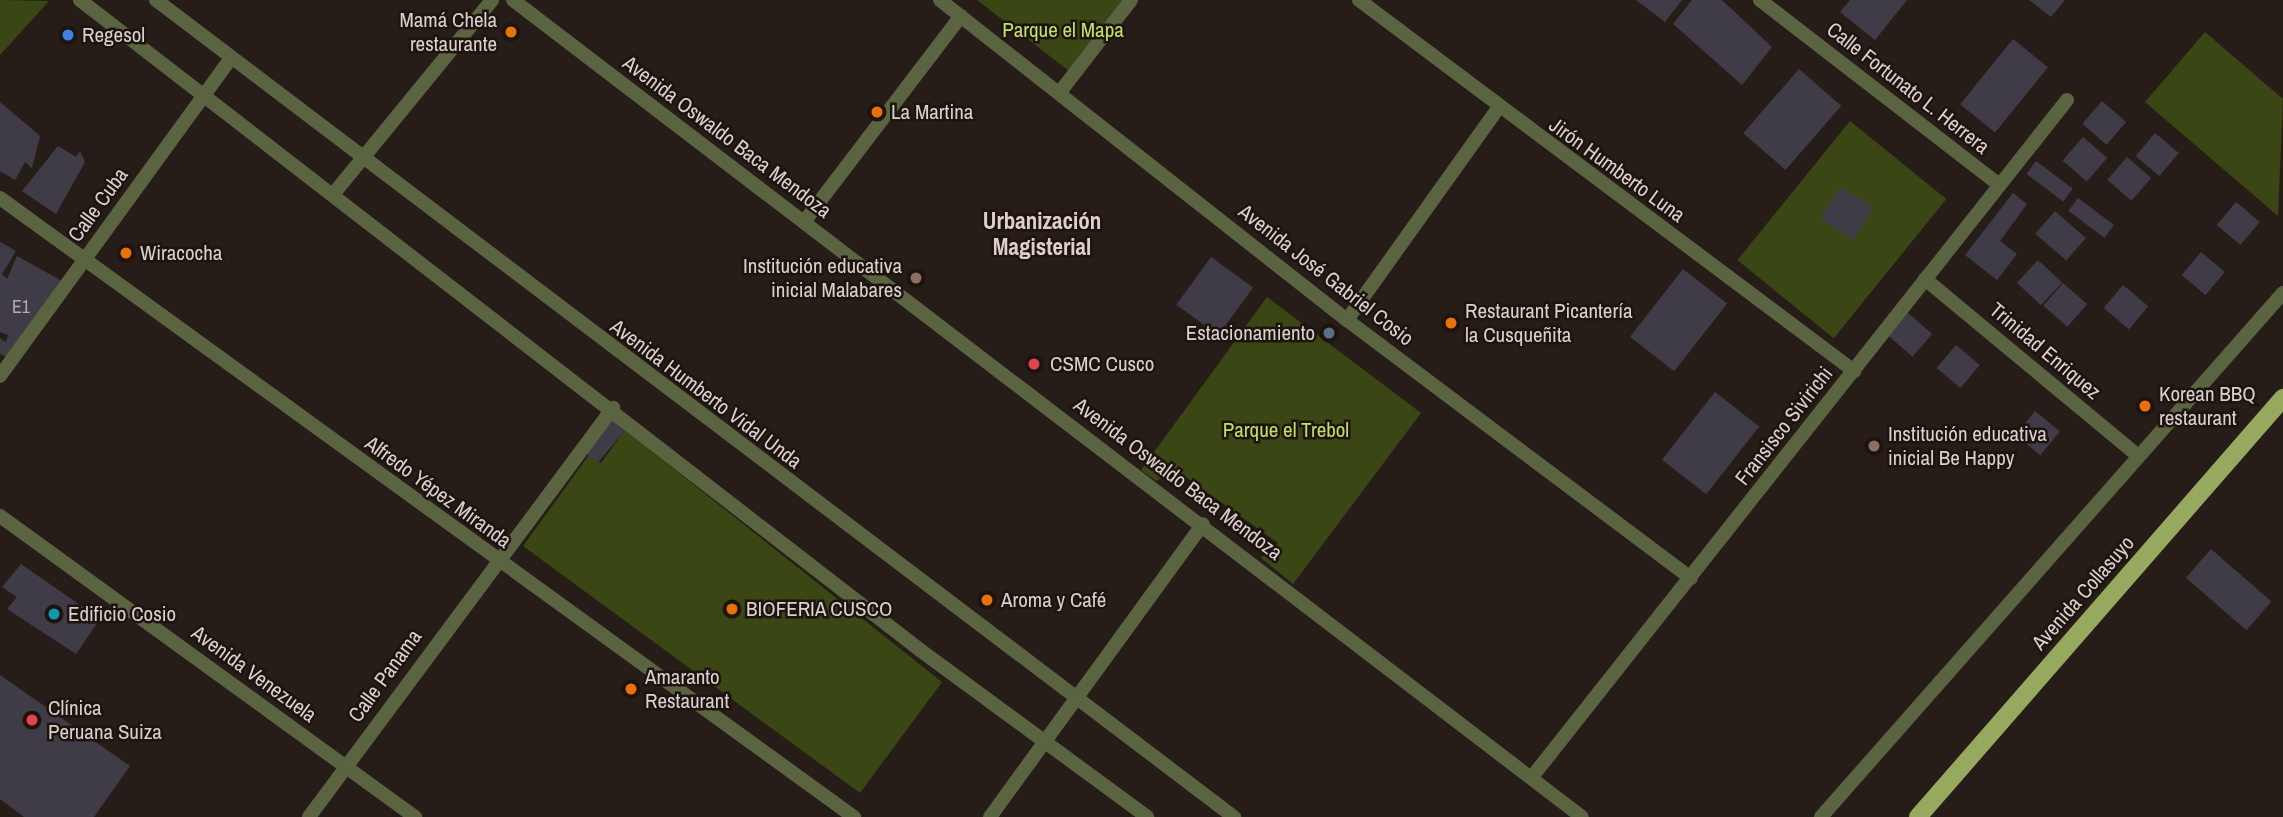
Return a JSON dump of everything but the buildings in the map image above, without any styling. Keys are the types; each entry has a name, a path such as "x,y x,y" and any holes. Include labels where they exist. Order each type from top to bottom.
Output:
{"main road":[{"name":"Avenida Collasuyo","path":"1918,817 2283,398"}],"street":[{"path":"80,0 335,192 1044,742 1147,817"},
{"name":"Avenida Humberto Vidal Unda","path":"156,0 362,162 1234,817"},
{"path":"335,192 492,0"},
{"name":"Avenida Oswaldo Baca Mendoza","path":"513,0 1203,524 1582,817"},
{"name":"Avenida José Gabriel Cosio","path":"940,0 1347,320 1691,578"},
{"path":"1060,92 1131,0"},
{"name":"Jirón Humberto Luna","path":"1359,0 1498,108 1854,371"},
{"name":"Calle Fortunato L. Herrera","path":"1760,0 1998,184"},
{"path":"804,222 961,16"},
{"name":"Calle Cuba","path":"0,376 230,59"},
{"name":"Fransisco Sivirichi","path":"1532,777 2067,100"},
{"path":"1347,320 1498,108"},
{"name":"Alfredo Yépez Miranda","path":"0,198 495,560 854,817"},
{"name":"Trinidad Enriquez","path":"1924,279 2138,456"},
{"path":"1821,817 2283,293"},
{"name":"Calle Panama","path":"309,817 495,560 613,408"},
{"name":"Avenida Venezuela","path":"0,516 415,817"},
{"path":"990,817 1203,524"}],"green space":[{"path":"0,0 49,1 0,55"},
{"name":"Parque el Mapa","path":"977,0 1124,0 1069,71"},
{"path":"2205,32 2283,99 2278,216 2145,102"},
{"path":"1850,121 1946,199 1834,338 1737,260"},
{"name":"Parque el Trebol","path":"1267,297 1421,413 1293,584 1261,558 1278,543 1176,470 1156,481 1141,470"},
{"path":"625,430 942,682 860,793 523,546 589,455 601,463"}],"place":[{"name":"Mamá Chela restaurante","path":"511,32"},
{"name":"Regesol","path":"68,35"},
{"name":"La Martina","path":"877,112"},
{"name":"Wiracocha","path":"126,253"},
{"name":"Institución educativa inicial Malabares","path":"916,278"},
{"name":"Restaurant Picantería la Cusqueñita","path":"1451,323"},
{"name":"Estacionamiento","path":"1329,333"},
{"name":"CSMC Cusco","path":"1034,364"},
{"name":"Korean BBQ restaurant","path":"2145,406"},
{"name":"Institución educativa inicial Be Happy","path":"1874,446"},
{"name":"Aroma y Café","path":"987,600"},
{"name":"BIOFERIA CUSCO","path":"732,609"},
{"name":"Edificio Cosio","path":"54,614"},
{"name":"Amaranto Restaurant","path":"631,689"},
{"name":"Clínica Peruana Suiza","path":"32,720"}],"district":[{"name":"Urbanización Magisterial","path":"1042,234"}]}
